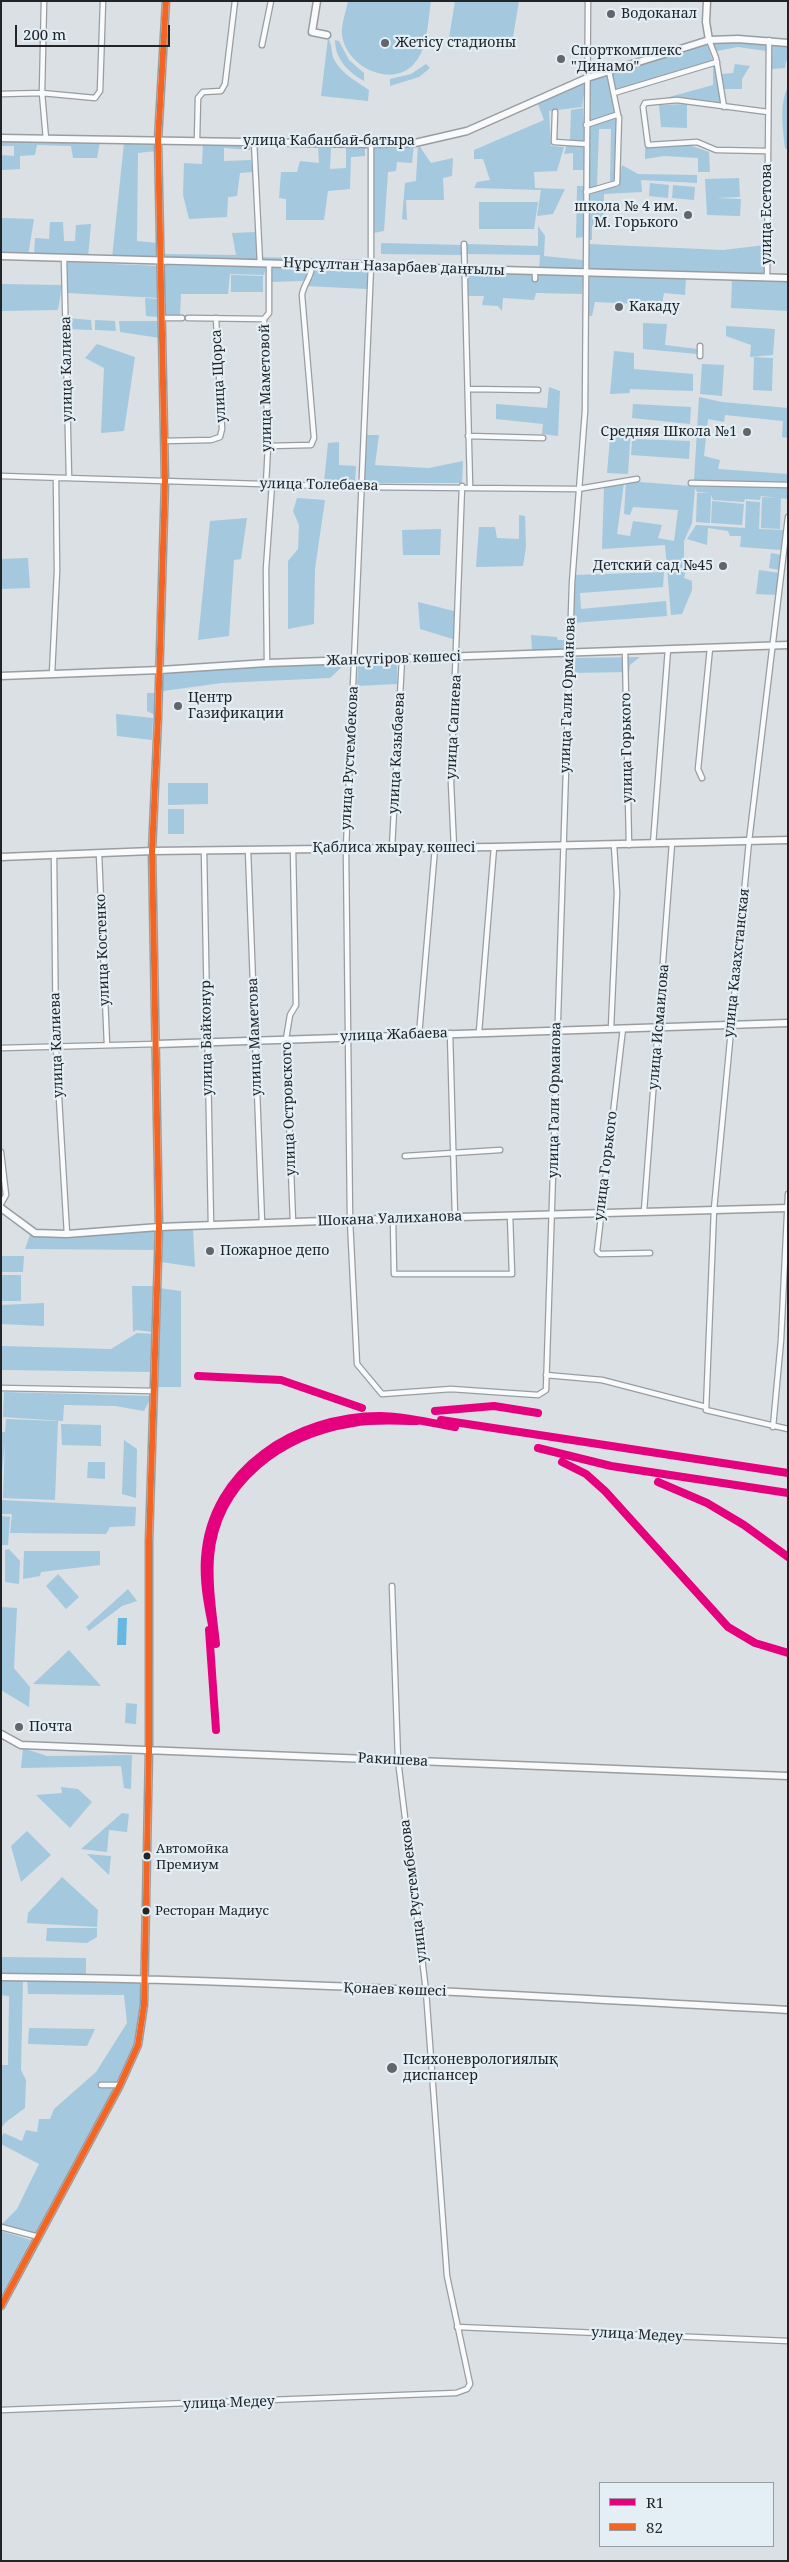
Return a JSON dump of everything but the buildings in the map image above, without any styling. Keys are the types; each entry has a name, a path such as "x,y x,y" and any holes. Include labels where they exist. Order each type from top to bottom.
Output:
{"main road":[{"path":"2,2302 120,2085 138,2045 146,1978 149,1549 159,1227 152,851 160,670 165,482 158,140 166,1"},
{"path":"317,1 312,32 327,35"},
{"path":"706,1 706,22 709,40"},
{"name":"улица Кабанбай-батыра","path":"1,138 371,144 415,143 467,131 587,78 709,40 769,40 788,43"},
{"name":"Нұрсұлтан Назарбаев даңғылы","path":"1,256 160,262 788,278"},
{"name":"Жансүгіров көшесі","path":"1,676 160,670 267,663 788,645"},
{"name":"Қаблиса жырау көшесі","path":"1,857 152,851 494,848 788,840"},
{"name":"улица Жабаева","path":"157,1044 556,1029 788,1023"},
{"name":"Шокана Уалиханова","path":"1,1206 35,1233 67,1234 159,1227 262,1223 787,1208"},
{"name":"Ракишева","path":"1,1734 21,1745 788,1776"},
{"name":"Қонаев көшесі","path":"1,1977 146,1978 788,2010"}],"street":[{"path":"44,1 42,93 46,139"},
{"path":"1,94 42,93 95,98 100,91 103,1"},
{"path":"198,140 198,98 203,92 221,91 225,84 235,1"},
{"path":"262,45 271,1"},
{"name":"улица Гали Орманова","path":"546,1390 569,652 584,411 588,1"},
{"path":"709,40 717,62 724,107"},
{"name":"улица Есетова","path":"767,278 769,40"},
{"path":"614,94 717,62"},
{"path":"586,192 617,183 618,115 609,71"},
{"name":"улица Есетова","path":"768,112 677,100 645,103 643,106 647,144 698,142 718,151 768,151"},
{"path":"555,112 554,142 586,144"},
{"path":"586,125 618,115"},
{"path":"254,141 260,264"},
{"name":"улица Рустембекова","path":"371,144 370,266 346,849 350,1220 357,1364 382,1394 451,1389 538,1395 546,1390"},
{"path":"464,244 470,486"},
{"name":"улица Калиева","path":"64,259 69,478"},
{"name":"улица Маметовой","path":"266,484 268,446 264,319 269,313 268,264"},
{"path":"268,446 312,445 314,438 302,295 304,284 312,272 312,265"},
{"path":"535,271 535,279"},
{"path":"162,318 264,319"},
{"name":"улица Щорса","path":"164,442 211,440 220,437 222,429 216,318"},
{"path":"700,346 700,356"},
{"path":"468,390 538,390"},
{"path":"468,436 543,438"},
{"name":"улица Толебаева","path":"1,476 165,482 578,489 637,478"},
{"path":"52,674 57,571 56,478"},
{"path":"691,483 788,485"},
{"path":"267,663 266,569 272,484"},
{"name":"улица Сапиева","path":"454,848 451,783 462,486"},
{"name":"улица Казахстанская","path":"706,1409 714,1209 731,1024 749,841 788,517"},
{"path":"702,778 698,769 698,759 710,648"},
{"path":"653,844 668,649"},
{"name":"улица Горького","path":"626,651 629,844"},
{"name":"улица Казыбаева","path":"392,848 402,658"},
{"name":"улица Исмаилова","path":"644,1211 672,843"},
{"path":"611,1028 617,893 614,845"},
{"path":"419,1035 435,848"},
{"path":"479,1032 494,848"},
{"name":"улица Островского","path":"292,1222 286,1039 290,1015 296,1005 293,849"},
{"name":"улица Маметова","path":"248,850 262,1223"},
{"name":"улица Байконур","path":"204,852 212,1225"},
{"name":"улица Костенко","path":"99,854 107,1045"},
{"name":"улица Калиева","path":"54,856 56,1047 67,1234"},
{"name":"улица Горького","path":"623,1028 597,1252 600,1254 650,1253"},
{"path":"450,1033 456,1217"},
{"name":"улица Жабаева","path":"1,1048 157,1044"},
{"path":"405,1156 500,1150"},
{"path":"1,1152 6,1195 1,1206"},
{"path":"773,1428 781,1340 788,1194"},
{"path":"393,1219 394,1274 512,1274 510,1215"},
{"path":"546,1376 602,1380 773,1428 788,1430"},
{"path":"1,1388 154,1391"},
{"name":"улица Рустембекова","path":"392,1586 398,1760 426,1991 447,2276 470,2384 467,2389 456,2393"},
{"path":"101,2085 120,2085"},
{"path":"1,2228 39,2236"},
{"name":"улица Медеу","path":"457,2327 788,2341"},
{"name":"улица Медеу","path":"1,2410 456,2393"}],"shaded area":[{"name":"Жетісу стадионы","path":"348,1 431,1 425,39 421,54 417,60 408,69 397,74 373,72 362,66 352,57 342,35"},
{"path":"455,1 519,1 511,49 449,38"},
{"path":"328,38 335,62 348,76 369,90 368,101 321,96"},
{"path":"335,40 339,41 349,60 364,73 364,81 343,64 337,53"},
{"path":"712,42 768,42 766,51 738,47 717,51"},
{"path":"771,43 788,45 788,61 786,61 785,68 771,69"},
{"path":"707,44 713,62 611,93 616,113 588,122 590,81"},
{"path":"426,64 430,68 419,77 390,86 390,79 411,74"},
{"path":"735,64 750,66 742,79 742,89 723,89 722,74 733,73"},
{"path":"713,66 716,66 723,106 658,100 713,85"},
{"path":"586,81 582,107 549,111 551,146 564,147 557,171 534,172 535,188 565,189 553,214 537,216 541,190 474,188 477,182 490,180 483,159 474,159 474,150 544,120 538,104"},
{"path":"788,87 788,150 785,148 782,117 783,101"},
{"path":"687,104 687,128 661,127 659,105"},
{"path":"583,108 585,142 570,141 571,110"},
{"path":"617,117 615,181 610,183 611,129 599,129 597,186 588,189 588,127"},
{"path":"1,142 100,142 97,158 73,158 71,146 37,145 35,155 20,156 20,169 2,170 1,177 1,155 14,156 14,146 1,146"},
{"path":"155,142 156,151 138,153 137,241 157,243 158,260 112,258 124,143"},
{"path":"203,143 251,144 250,150 224,148 224,161 251,160 253,172 240,173 237,196 228,197 227,217 189,219 183,195 184,163 202,164"},
{"path":"414,144 412,163 397,162 396,171 388,172 384,231 373,233 373,146"},
{"path":"418,144 431,163 453,158 452,176 443,178 444,200 406,200 407,220 402,219 405,183 416,181"},
{"path":"567,144 585,145 585,170 573,170 573,153 564,154"},
{"path":"689,145 709,152 710,172 698,172 698,158 664,156 645,159 645,148"},
{"path":"318,147 331,147 330,169 346,168 346,147 365,148 365,156 351,157 350,189 328,191 324,220 286,220 286,199 279,198 281,172 297,172 300,161 319,163"},
{"path":"622,165 638,174 697,175 697,183 641,180 642,192 604,194 603,226 592,228 592,240 588,240 588,193 618,186"},
{"path":"739,178 740,197 716,198 741,199 740,216 707,215 705,179"},
{"path":"650,183 669,185 668,198 649,196"},
{"path":"673,185 695,187 694,200 672,198"},
{"path":"577,186 584,186 584,237 576,238"},
{"path":"479,202 538,202 534,229 479,229"},
{"path":"1,218 34,219 28,256 1,255"},
{"path":"50,222 63,222 64,241 75,241 76,225 91,224 88,258 34,256 35,238 49,239"},
{"path":"538,226 545,236 544,256 583,260 585,271 539,270 540,255 465,254 465,244 538,246"},
{"path":"256,232 260,257 371,260 371,266 163,260 163,254 236,255 232,233"},
{"path":"381,243 462,245 462,255 381,254"},
{"path":"588,244 723,250 765,245 765,276 588,271"},
{"path":"66,262 159,266 159,298 68,293"},
{"path":"164,265 266,267 264,275 230,274 228,294 181,294 180,316 164,316"},
{"path":"270,267 310,267 309,277 302,281 271,282"},
{"path":"314,268 368,268 367,289 305,286 313,278"},
{"path":"467,272 584,275 582,294 536,293 534,300 503,298 502,311 498,306 482,305 484,296 468,296"},
{"path":"231,275 263,276 263,292 231,292"},
{"path":"589,275 686,278 685,295 664,293 662,305 595,302 592,316 588,316"},
{"path":"732,280 788,282 788,311 731,308"},
{"path":"1,284 62,285 58,310 1,311"},
{"path":"145,298 158,299 159,317 146,316"},
{"path":"67,318 91,320 92,330 67,329"},
{"path":"95,320 115,321 116,331 95,330"},
{"path":"119,321 160,321 160,338 120,332"},
{"path":"643,323 667,324 665,345 697,349 697,354 643,349"},
{"path":"726,326 775,329 773,355 750,357 751,345 726,336"},
{"path":"97,344 135,357 124,431 101,433 104,368 85,358"},
{"path":"614,351 634,353 634,369 693,374 693,391 630,389 630,393 610,394"},
{"path":"754,357 773,358 772,391 753,390"},
{"path":"702,364 724,365 722,396 700,394"},
{"path":"549,387 560,391 558,436 542,434 543,424 496,419 496,404 547,408"},
{"path":"699,397 722,402 788,408 788,438 782,437 783,421 725,415 724,422 708,419 704,456 720,460 718,469 788,474 788,483 694,480"},
{"path":"633,404 691,407 690,424 632,418"},
{"path":"611,426 631,427 628,474 607,473"},
{"path":"365,435 379,435 375,465 429,468 463,461 462,483 362,483"},
{"path":"632,439 690,441 689,459 631,455"},
{"path":"339,442 339,465 356,466 355,483 324,482 328,443"},
{"path":"626,481 704,487 788,487 788,499 761,496 760,500 745,499 744,502 713,500 711,495 710,523 696,522 697,493 711,493 697,492 695,488 692,523 684,541 684,569 671,570 686,570 684,578 692,581 692,590 682,614 671,615 665,545 602,549 604,486 624,483 617,534 630,536 633,521 662,525 658,538 674,541 678,510 633,507 630,515 624,514"},
{"path":"762,497 781,498 780,529 761,528"},
{"path":"297,498 325,500 315,569 314,624 288,629 288,561 298,549 299,525 293,511"},
{"path":"712,501 744,504 742,525 711,523"},
{"path":"746,501 760,502 759,529 784,530 782,550 740,547 741,536 730,536 728,531 708,528 707,545 687,539 696,525 745,528"},
{"path":"519,515 525,516 526,547 523,566 476,567 479,527 495,527 497,538 519,539"},
{"path":"247,518 241,559 234,560 229,636 198,640 210,521"},
{"path":"441,529 440,555 403,555 402,530"},
{"path":"771,553 782,555 779,570 769,568"},
{"path":"28,558 30,588 1,589 1,559"},
{"path":"759,570 780,573 777,595 756,594"},
{"path":"664,572 663,587 580,593 581,609 666,601 667,616 572,623 574,575"},
{"path":"418,602 454,611 456,640 420,629"},
{"path":"531,635 557,637 558,640 565,640 566,649 532,650"},
{"path":"640,657 630,665 629,672 572,673 573,658"},
{"path":"346,663 330,678 222,683 163,691 163,672"},
{"path":"397,664 397,684 357,686 358,665"},
{"path":"147,693 157,693 157,716 147,711"},
{"path":"116,714 153,718 152,740 117,736"},
{"path":"168,783 208,783 208,804 168,805"},
{"path":"168,809 184,809 184,834 168,834"},
{"path":"158,1229 156,1250 25,1249 31,1232"},
{"path":"193,1229 195,1267 161,1262 162,1231"},
{"path":"1,1256 24,1256 23,1272 1,1272"},
{"path":"1,1275 21,1275 21,1301 1,1301"},
{"path":"132,1286 155,1286 153,1332 136,1330 133,1332"},
{"path":"159,1288 181,1291 181,1387 157,1387"},
{"path":"44,1303 44,1326 1,1324 1,1305"},
{"path":"137,1333 154,1334 153,1372 1,1370 1,1346 111,1349"},
{"path":"4,1392 152,1396 144,1411 115,1406 64,1405 63,1421 3,1417"},
{"path":"6,1419 58,1421 55,1500 3,1498 5,1442 1,1482 1,1432 5,1432"},
{"path":"61,1424 101,1425 101,1446 62,1445"},
{"path":"124,1440 137,1449 136,1498 122,1494"},
{"path":"88,1462 105,1462 105,1479 87,1478"},
{"path":"1,1500 136,1507 135,1526 110,1527 106,1534 10,1533 12,1514 1,1514"},
{"path":"1,1516 10,1517 8,1545 1,1545"},
{"path":"9,1549 20,1561 19,1584 5,1582 5,1550"},
{"path":"24,1551 100,1551 100,1565 41,1572 40,1576 23,1579"},
{"path":"58,1574 79,1597 66,1609 46,1586"},
{"path":"128,1589 137,1601 122,1606 89,1631 86,1627"},
{"path":"1,1607 17,1608 14,1668 30,1687 29,1707 1,1690"},
{"path":"69,1650 101,1686 33,1684"},
{"path":"126,1703 137,1704 136,1724 125,1723"},
{"path":"23,1748 47,1756 132,1755 131,1789 124,1788 121,1766 21,1768"},
{"path":"61,1787 78,1789 92,1802 70,1828 36,1795 62,1793"},
{"path":"122,1813 129,1814 127,1832 109,1830 107,1852 81,1849"},
{"path":"27,1831 51,1855 21,1882 11,1846"},
{"path":"87,1854 111,1856 109,1875"},
{"path":"62,1877 98,1910 97,1927 27,1923 28,1913"},
{"path":"47,1928 97,1928 97,1937 87,1943 46,1941"},
{"path":"1,1957 86,1958 86,1976 1,1975"},
{"path":"1,1979 23,1979 21,2070 26,2080 25,2108 1,2128 1,2065 8,2065 9,1996 1,1995"},
{"path":"27,1979 142,1982 139,2033 118,2084 37,2234 2,2224 17,2209 39,2164 1,2144 1,2137 4,2133 22,2141 26,2130 37,2132 39,2119 50,2119 54,2109 96,2072 127,2023 124,1995 28,1994"},
{"path":"29,2028 95,2029 87,2046 28,2044"},
{"path":"1,2231 31,2240 1,2296"}],"water":[{"path":"118,1618 127,1618 126,1645 117,1645"}],"transit line":[{"name":"82","path":"1,2306 120,2085 138,2045 144,2005 149,1750 149,1541 159,1227 152,851 165,481 158,140 166,1"},
{"name":"R1","path":"198,1376 281,1380 362,1408"},
{"name":"R1","path":"435,1411 494,1406 538,1413"},
{"name":"R1","path":"417,1421 369,1421 327,1429 302,1438 278,1450 257,1466 239,1484 225,1506 215,1530 210,1557 210,1590 216,1644 206,1590 205,1558 211,1526 223,1498 241,1474 264,1454 290,1437 318,1426 349,1418 389,1416 455,1427"},
{"name":"R1","path":"441,1420 788,1473"},
{"name":"R1","path":"538,1448 611,1466 788,1493"},
{"name":"R1","path":"562,1462 586,1474 605,1491 728,1627 755,1643 788,1653"},
{"name":"R1","path":"658,1482 707,1503 744,1525 788,1557"},
{"name":"R1","path":"209,1630 216,1730"}],"place":[{"name":"Водоканал","path":"611,14"},
{"name":"Жетісу стадионы","path":"385,43"},
{"name":"Спорткомплекс \"Динамо\"","path":"561,59"},
{"name":"школа № 4 им. М. Горького","path":"688,215"},
{"name":"Какаду","path":"619,307"},
{"name":"Средняя Школа №1","path":"747,432"},
{"name":"Детский сад №45","path":"723,566"},
{"name":"Центр Газификации","path":"178,706"},
{"name":"Пожарное депо","path":"210,1251"},
{"name":"Почта","path":"19,1727"},
{"name":"Автомойка Премиум","path":"147,1856"},
{"name":"Ресторан Мадиус","path":"146,1911"},
{"name":"Психоневрологиялық диспансер","path":"392,2068"}]}
